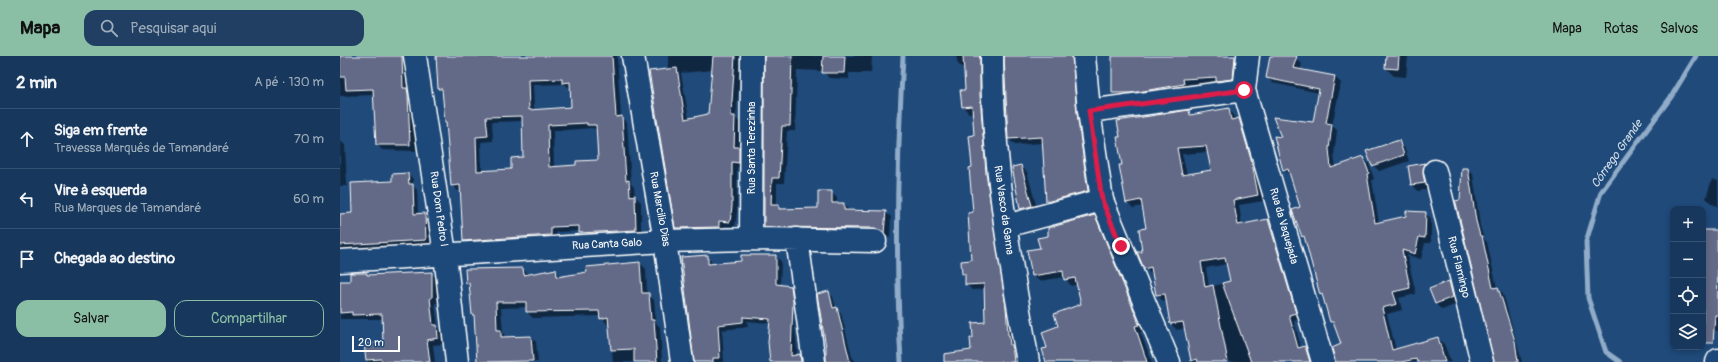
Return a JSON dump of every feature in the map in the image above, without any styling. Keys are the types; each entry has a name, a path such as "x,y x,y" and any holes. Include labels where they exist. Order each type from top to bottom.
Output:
{"street":[{"name":"Rua Dom Pedro I","path":"415,56 445,254 457,362"},
{"name":"Rua Marcilio Dias","path":"633,56 665,241 682,362"},
{"name":"Rua Santa Terezinha","path":"751,239 752,56"},
{"name":"Rua Vasco da Gama","path":"992,56 997,169 1001,205 1006,226 1028,362"},
{"path":"1084,56 1089,111 1102,200 1169,362"},
{"path":"1089,111 1244,90 1248,56"},
{"name":"Rua da Vaquejada","path":"1244,90 1323,362"},
{"name":"Rua Flamingo","path":"1435,171 1482,362"},
{"path":"1006,226 1102,200"},
{"name":"Rua Canta Galo","path":"340,261 665,241 751,239 875,241"},
{"path":"797,239 814,362"}],"building":[{"path":"340,56 402,56 403,88 407,88 408,94 410,145 376,145 373,89 346,90 345,77 340,77"},
{"path":"436,56 612,56 616,117 622,116 626,181 629,180 630,196 635,195 636,230 579,233 579,226 551,227 551,235 463,241 460,185 451,186 442,89 438,89","holes":["562,79 562,83 570,82 571,107 529,110 528,80","522,116 523,157 511,158 511,169 477,171 476,137 488,136 486,117","587,123 587,125 596,125 598,160 576,161 576,165 549,167 548,125"]},
{"path":"713,56 735,56 731,116 735,116 734,147 739,147 739,163 732,162 732,206 730,222 719,221 719,227 675,228 649,71 677,68 685,119 708,114"},
{"path":"764,56 792,56 790,126 782,126 779,178 772,178 771,205 779,205 779,209 818,208 818,191 832,191 832,203 844,203 844,210 886,211 884,233 875,228 764,227"},
{"path":"823,56 845,56 844,73 822,73"},
{"path":"963,56 980,56 980,95 986,173 1006,307 1008,335 1010,345 1012,345 1014,362 944,362 944,354 971,350 970,338 973,338 972,323 985,322 984,284 965,285 965,274 962,274 961,261 971,260 968,213 973,212 969,168 972,167 969,136 974,135 972,106 962,107 960,90 965,90"},
{"path":"1004,56 1072,56 1077,113 1088,191 1046,202 1042,137 1008,139"},
{"path":"1112,56 1235,56 1233,79 1216,81 1216,77 1183,79 1184,84 1132,93 1112,93"},
{"path":"1270,56 1297,56 1293,68 1335,76 1326,123 1332,124 1329,149 1331,168 1363,157 1369,173 1367,174 1375,223 1406,216 1406,211 1426,212 1425,238 1419,237 1415,254 1402,250 1410,288 1393,292 1397,304 1382,308 1392,350 1438,337 1445,362 1417,362 1416,359 1401,362 1335,362 1332,348 1341,344 1333,322 1330,322 1322,294 1320,295 1304,236 1302,237 1292,210 1300,207 1288,169 1283,171 1274,136 1281,137 1273,117 1313,122 1319,89 1266,78"},
{"path":"1386,56 1399,56 1398,69 1385,68"},
{"path":"1229,108 1231,120 1239,118 1252,163 1258,195 1233,200 1238,225 1268,219 1296,313 1289,315 1298,348 1305,346 1310,362 1251,362 1222,283 1230,281 1225,258 1201,262 1205,287 1213,285 1228,362 1198,362 1197,359 1191,361 1183,322 1170,324 1165,294 1156,295 1151,267 1144,269 1137,252 1142,252 1139,229 1146,228 1141,200 1126,203 1119,165 1122,165 1117,137 1120,137 1117,121 1189,110 1190,115","holes":["1206,146 1211,170 1182,175 1177,148"]},
{"path":"1399,140 1404,155 1372,166 1366,151"},
{"path":"1425,163 1423,174 1425,183 1411,185 1408,166"},
{"path":"1021,165 1032,206 1020,209 1012,167"},
{"path":"1462,168 1468,168 1476,221 1480,236 1482,236 1493,288 1498,287 1515,341 1518,362 1494,362 1455,201 1460,200"},
{"path":"408,173 409,184 413,184 414,214 425,213 426,240 340,245 340,214 352,213 351,183 392,181 392,174"},
{"path":"1095,215 1137,318 1139,325 1135,326 1147,362 1046,362 1042,349 1047,348 1042,332 1058,326 1054,314 1081,304 1075,278 1064,280 1063,271 1032,276 1027,250 1040,248 1037,238 1048,236 1048,228"},
{"path":"1706,230 1717,230 1718,315 1715,315 1713,343 1706,343"},
{"path":"708,255 708,264 741,261 741,255 776,255 776,284 791,286 793,301 791,356 800,354 801,362 770,362 768,342 770,319 743,317 743,322 718,325 720,358 713,358 713,362 694,362 681,257"},
{"path":"640,262 642,293 649,293 651,320 654,320 657,362 634,362 634,349 611,350 608,317 600,319 599,311 526,312 526,302 496,302 497,330 501,330 501,337 531,336 533,361 477,362 474,315 472,315 469,283 466,284 465,269 523,268 524,275 556,269 557,277 587,272 586,267"},
{"path":"432,272 432,298 430,298 433,325 437,325 438,338 427,340 430,362 382,362 381,359 366,360 364,344 383,342 382,314 352,315 352,312 340,313 340,281 350,281 350,273 367,273 367,275"},
{"path":"1449,281 1453,297 1435,304 1429,289"},
{"path":"829,291 833,308 837,307 850,362 826,362 826,347 817,294"}],"waterway":[{"path":"901,362 897,247 899,132 903,56"},
{"name":"Córrego Grande","path":"1620,362 1606,352 1588,298 1586,242 1601,192 1671,97 1696,56"}],"route":[{"path":"1121,246 1102,200 1089,111 1244,90"}]}
